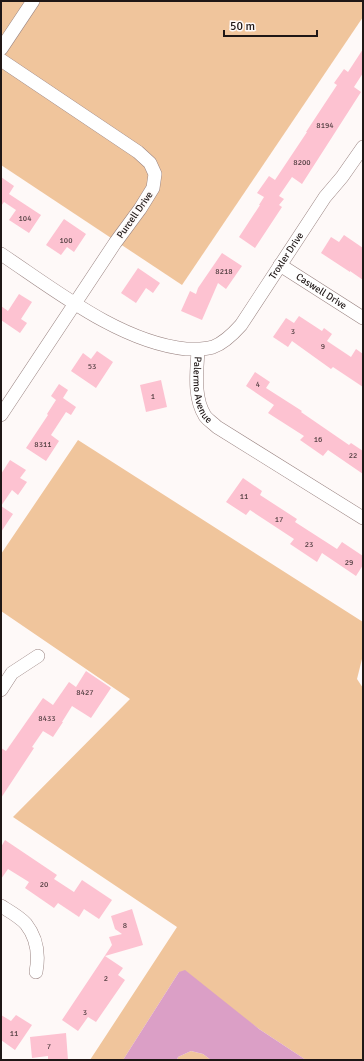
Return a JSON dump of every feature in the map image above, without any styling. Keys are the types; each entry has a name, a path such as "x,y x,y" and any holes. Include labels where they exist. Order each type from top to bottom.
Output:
{"street":[{"path":"1,49 33,1"},
{"name":"Purcell Drive","path":"1,60 138,152 150,163 155,174 153,188 140,209 115,243 1,415"},
{"name":"Troxler Drive","path":"198,350 213,347 224,341 241,325 325,197 342,177 363,147"},
{"name":"Palermo Avenue","path":"1,254 75,303 101,319 127,332 178,348 198,350 197,383 199,404 206,417 217,426 363,518"},
{"name":"Caswell Drive","path":"280,265 363,318"},
{"path":"1,690 12,673 38,656"},
{"path":"1,906 21,919 31,931 37,950 38,961 36,972"}],"shaded area":[{"path":"1,1 363,1 363,17 182,285 1,165"},
{"path":"78,440 363,622 363,655 357,679 363,688 363,1060 306,1060 259,1029 179,972 123,1060 90,1060 177,927 13,817 130,699 1,611 1,554"},
{"path":"185,970 259,1029 306,1060 211,1060 203,1054 191,1051 178,1057 177,1060 123,1060 179,972"},
{"path":"191,1051 203,1054 211,1060 177,1060 178,1057"}],"building":[{"path":"363,49 363,73 354,87 361,92 302,184 292,177 279,196 284,199 279,205 282,207 255,248 239,237 264,197 257,193 269,176 275,180 337,85 334,83 344,69 348,72"},
{"path":"1,177 14,186 9,194 41,215 29,233 9,220 16,210 4,202 1,206"},
{"path":"64,219 86,234 74,252 67,247 61,255 46,245"},
{"path":"344,235 363,248 363,280 321,253 331,237 339,242"},
{"path":"222,253 242,266 226,289 218,283 202,320 181,311 190,291 196,294 198,288"},
{"path":"138,268 160,283 153,293 146,288 136,303 121,293"},
{"path":"19,294 32,302 21,319 27,323 20,333 1,320 1,306 8,311"},
{"path":"299,316 322,331 324,328 332,334 327,341 351,357 356,349 363,354 363,387 333,367 331,369 292,341 288,347 273,337 286,318 294,323"},
{"path":"97,351 113,362 96,388 71,371 83,353 91,359"},
{"path":"255,372 270,382 266,388 302,411 301,412 349,445 351,443 363,451 363,474 328,450 323,456 300,440 304,436 268,413 274,405 246,386"},
{"path":"161,380 167,407 146,412 140,385"},
{"path":"59,384 68,390 63,398 76,407 71,415 66,412 51,435 59,441 46,461 26,448 56,400 51,396"},
{"path":"10,460 26,470 20,478 27,482 18,495 12,490 1,506 1,474"},
{"path":"243,478 262,491 260,495 297,519 295,522 337,549 342,542 363,556 363,565 356,576 322,553 317,562 290,544 294,539 250,510 246,515 226,502"},
{"path":"1,506 13,514 1,532"},
{"path":"86,671 111,688 91,718 72,706 53,737 43,731 32,747 34,748 1,798 1,748 6,751 43,698 53,705 69,682 76,687"},
{"path":"5,840 57,875 54,879 74,892 82,880 112,900 99,919 84,909 79,917 58,903 54,908 25,888 29,882 8,869 1,879 1,847"},
{"path":"132,909 143,945 105,956 123,968 118,975 125,980 96,1022 88,1017 78,1031 62,1020 112,945 109,937 122,934 115,929 111,916"},
{"path":"1,1015 11,1021 16,1015 32,1025 15,1050 1,1040"},
{"path":"66,1033 68,1060 48,1060 48,1056 32,1058 30,1037"}]}
